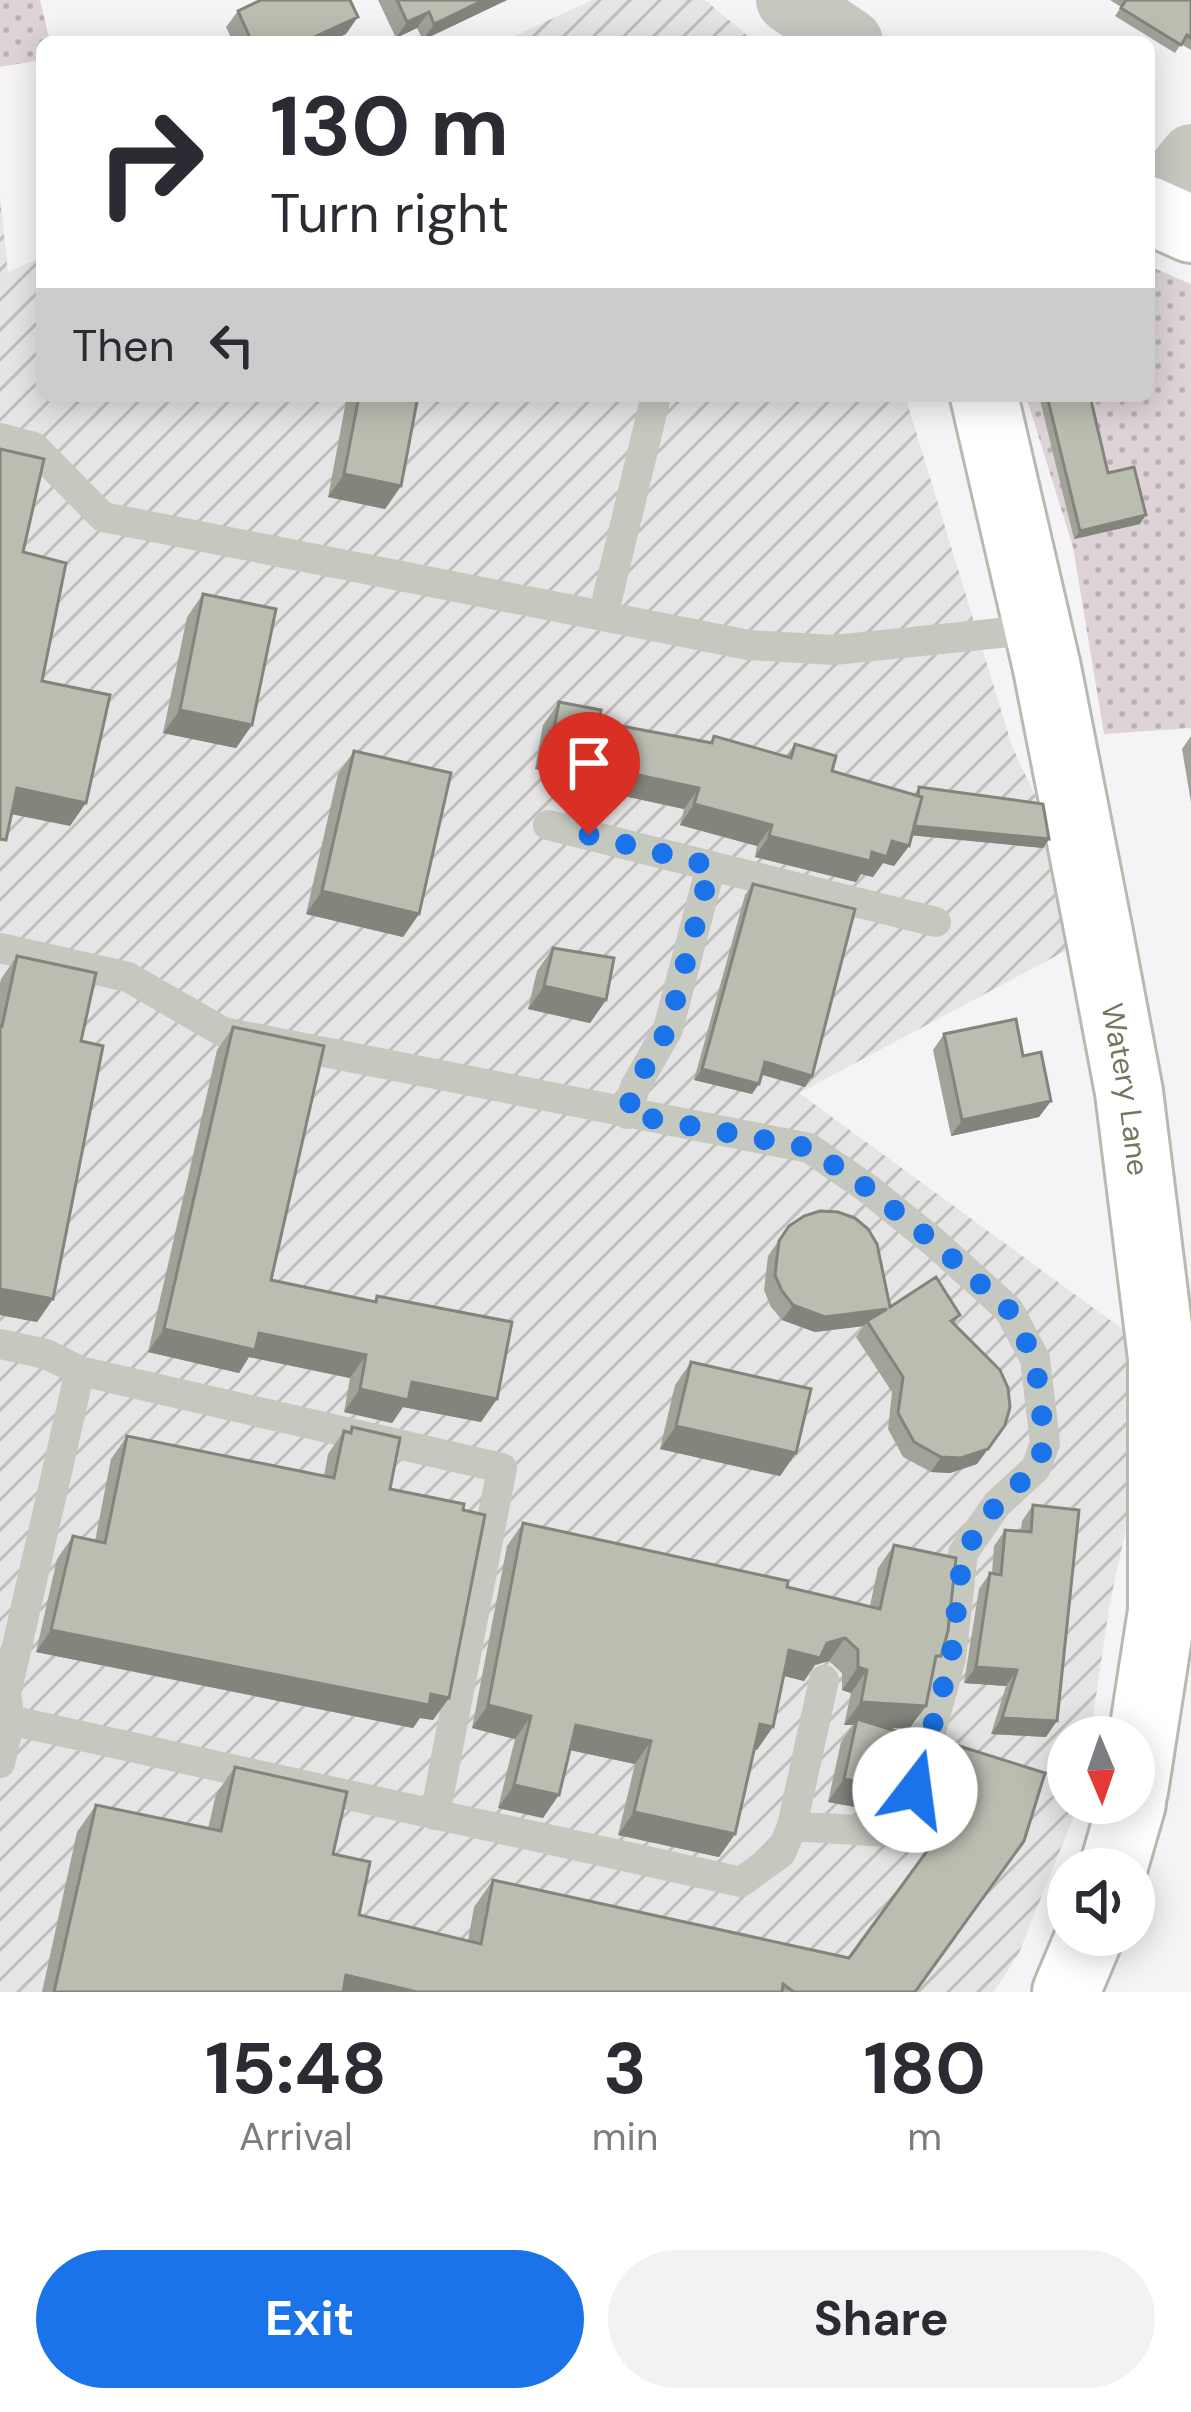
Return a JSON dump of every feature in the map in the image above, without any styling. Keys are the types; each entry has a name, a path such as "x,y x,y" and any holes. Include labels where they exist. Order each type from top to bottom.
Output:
{"main road":[{"path":"1155,211 1191,230"},
{"name":"Watery Lane","path":"985,402 1038,628 1129,1092 1162,1358 1162,1611 1146,1716"},
{"path":"1066,1992 1081,1956"}],"street":[{"path":"1155,200 1191,154"}],"lane":[{"path":"603,616 655,402"},
{"path":"0,438 34,447 103,517 748,645 834,650 1038,628"},
{"path":"548,825 936,922"},
{"path":"627,1114 634,1087 668,1029 711,866"},
{"path":"0,948 128,977 224,1033 809,1148 918,1229 1009,1310 1035,1359 1045,1443 1036,1468 997,1504 963,1553 951,1658 903,1833 792,1826"},
{"path":"0,1344 46,1354 80,1371 502,1468 435,1815"},
{"path":"0,1763 6,1694 80,1371"},
{"path":"5,1719 741,1882 782,1853 824,1680"}],"shaded area":[{"path":"0,0 40,0 49,36 36,36 36,61 0,67"},
{"path":"592,0 705,0 748,36 515,36"},
{"path":"0,197 8,272 36,260 36,402 907,402 1012,746 1099,933 799,1093 1162,1358 1109,1608 1093,1716 1047,1716 1047,1824 1071,1824 1061,1848 1047,1848 1047,1883 1019,1953 994,1992 0,1992"},
{"path":"1155,269 1191,284 1191,728 1104,734 1073,547 1028,402 1155,402"}],"building":[{"path":"261,0 350,0 358,17 316,36 249,36 238,11"},
{"path":"397,0 484,0 434,24 429,12 407,22"},
{"path":"1126,0 1191,0 1191,38 1187,35 1181,45 1121,8"},
{"path":"358,402 417,402 401,486 344,474"},
{"path":"1048,402 1091,402 1108,473 1134,467 1146,515 1080,531"},
{"path":"0,449 44,459 23,552 66,563 42,681 110,695 86,803 17,788 6,840 0,839"},
{"path":"203,594 276,609 252,725 180,710"},
{"path":"559,702 601,710 592,754 551,746"},
{"path":"616,725 712,743 714,736 791,758 795,744 836,756 832,771 922,797 909,846 892,841 887,857 872,852 870,861 769,836 772,825 694,804 699,788 606,768"},
{"path":"354,751 451,773 419,914 322,891"},
{"path":"919,787 1043,804 1049,839 914,826 922,797"},
{"path":"753,884 855,909 812,1076 765,1062 759,1084 702,1069"},
{"path":"553,948 614,958 606,1000 544,986"},
{"path":"17,956 96,973 81,1041 103,1046 53,1299 0,1289 0,1025"},
{"path":"1016,1019 1023,1056 1041,1052 1051,1101 962,1120 944,1034"},
{"path":"233,1027 324,1046 271,1280 376,1302 377,1296 512,1322 497,1399 412,1382 408,1400 360,1389 366,1355 259,1333 255,1350 164,1329"},
{"path":"820,1211 855,1218 868,1229 877,1244 890,1307 936,1277 960,1315 951,1321 1000,1370 1008,1388 1005,1425 988,1449 961,1458 941,1457 914,1442 898,1413 903,1377 867,1321 887,1309 825,1317 793,1305 782,1291 775,1275 779,1241 789,1226"},
{"path":"691,1362 811,1389 796,1453 676,1426"},
{"path":"352,1427 400,1438 390,1489 464,1504 463,1510 485,1515 449,1698 431,1694 429,1705 51,1630 73,1536 105,1543 127,1436 334,1478 344,1431 351,1433"},
{"path":"1033,1505 1079,1510 1058,1716 1047,1716 1047,1720 1002,1718 1017,1670 976,1667 990,1573 1001,1575 1005,1530 1031,1532"},
{"path":"523,1523 788,1581 787,1587 880,1609 894,1545 956,1558 948,1631 941,1656 936,1656 926,1706 861,1702 867,1670 858,1667 858,1650 845,1638 827,1643 820,1658 789,1650 773,1727 760,1724 735,1834 634,1812 651,1741 576,1725 559,1795 514,1785 531,1716 488,1705"},
{"path":"857,1719 919,1738 904,1790 844,1779"},
{"path":"959,1746 1045,1773 1024,1841 915,1992 794,1992 783,1984 782,1992 417,1992 346,1975 343,1992 54,1992 96,1805 221,1831 235,1767 347,1792 333,1854 370,1862 359,1915 481,1944 493,1880 849,1958 965,1799 945,1795"}],"route":[{"path":"589,835 711,866 668,1029 634,1087 627,1114 809,1148 935,1243 1009,1310 1035,1359 1045,1443 1036,1468 997,1504 963,1553 951,1658 915,1790"}]}
